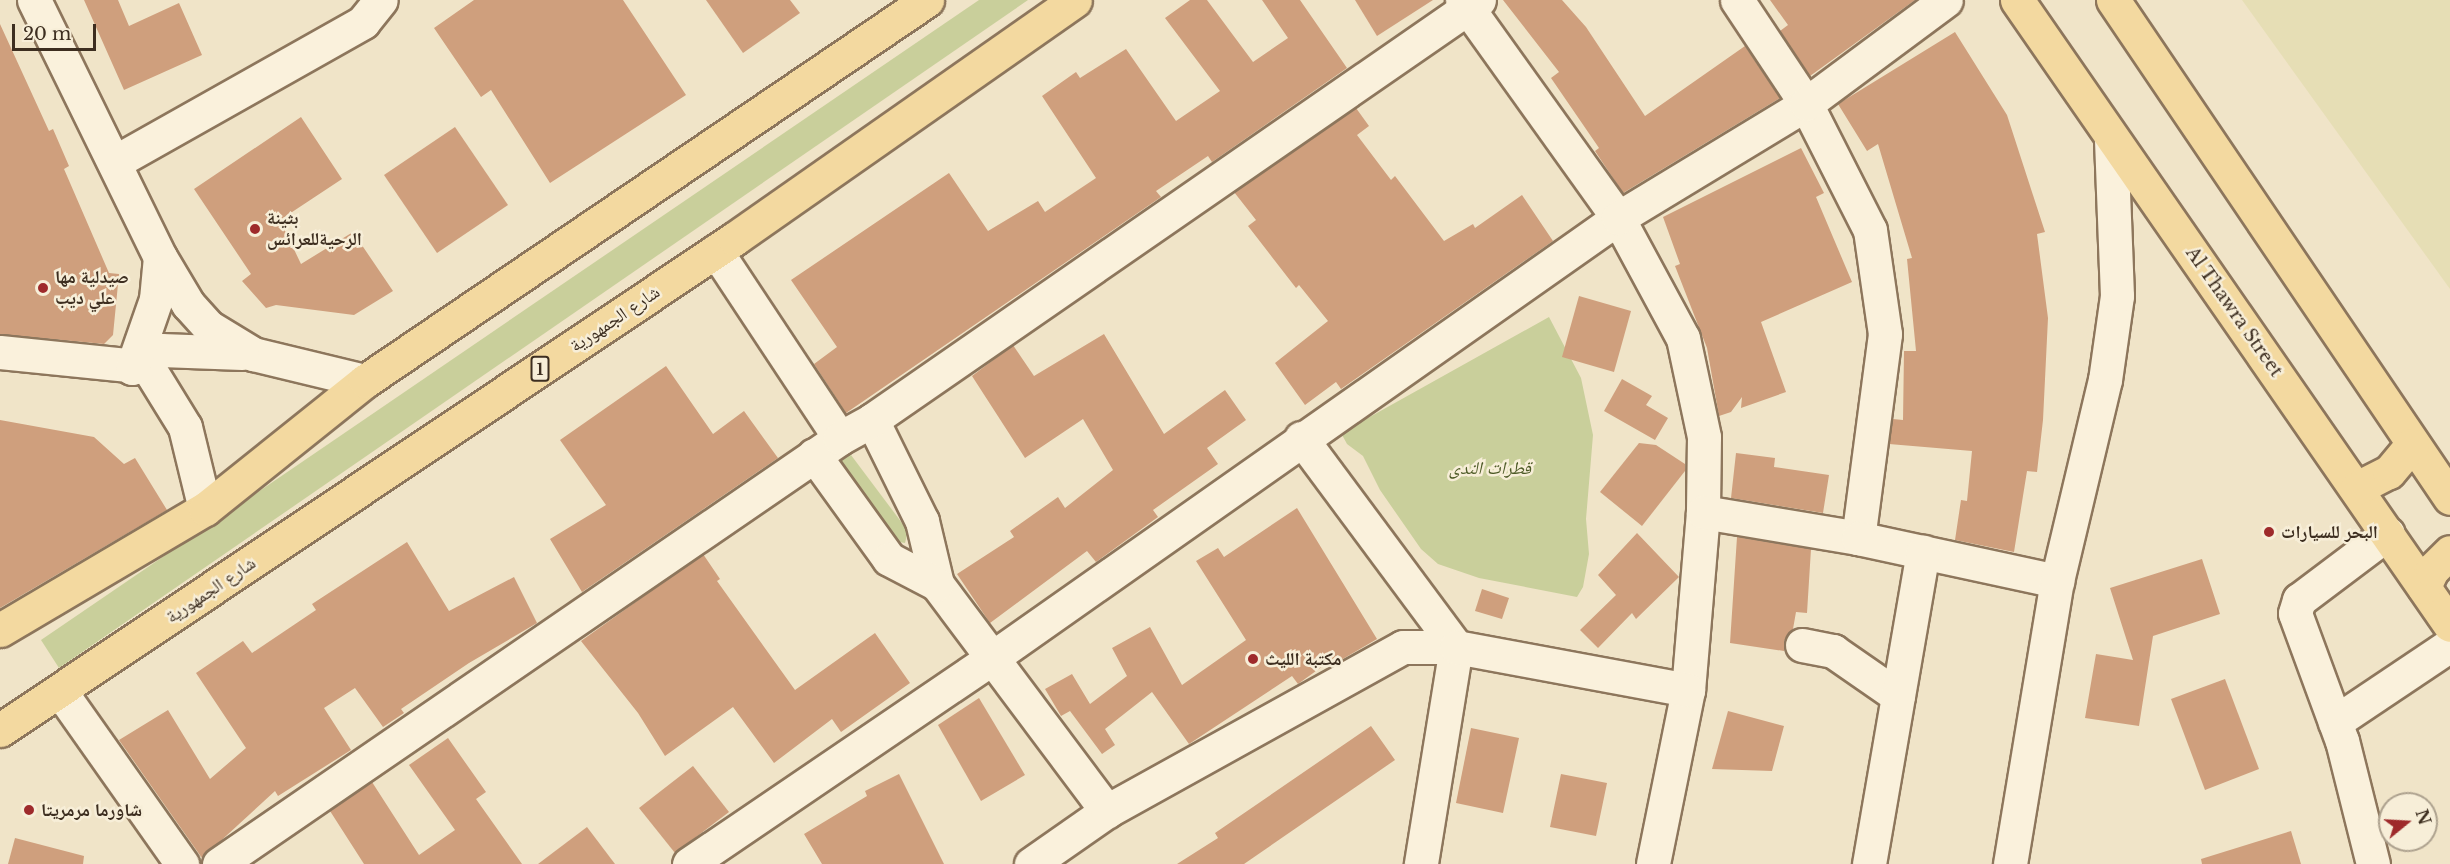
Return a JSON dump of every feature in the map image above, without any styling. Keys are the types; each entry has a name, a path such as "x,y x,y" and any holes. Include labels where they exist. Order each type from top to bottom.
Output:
{"main road":[{"path":"0,630 205,509 365,381 927,0"},
{"name":"شارع الجمهورية","path":"0,730 716,251 1075,0"},
{"name":"Al Thawra Street","path":"2017,0 2450,625"},
{"path":"2113,0 2450,498"},
{"path":"2357,488 2389,472 2412,445"},
{"path":"2424,587 2432,570 2450,552"}],"street":[{"path":"34,0 116,162 160,257 188,304 209,327 253,354"},
{"path":"116,162 363,22 381,0"},
{"path":"1737,0 1806,104 1870,230 1885,334 1858,538"},
{"path":"689,864 992,658 1301,438 1618,218 1806,104 1946,0"},
{"path":"219,864 827,446 872,420 1469,3 1618,218 1683,338 1704,437 1703,512 1688,690 1653,864"},
{"path":"2010,864 2057,580 2105,380 2117,296 2111,138"},
{"path":"716,251 889,559 937,584"},
{"path":"132,368 156,299 160,257"},
{"path":"132,368 161,351 192,348 253,354 365,381"},
{"path":"0,352 132,368 148,367 185,427 205,509"},
{"path":"872,420 921,521 937,584 1107,811"},
{"path":"1301,438 1456,647 1421,864"},
{"path":"1703,512 1858,538 2057,580"},
{"path":"2373,864 2335,722 2295,613 2299,600 2388,533"},
{"path":"1869,864 1923,552"},
{"path":"1802,645 1833,651 1898,696"},
{"path":"2335,722 2450,645"},
{"path":"1031,864 1107,811 1403,647 1456,647 1688,690"},
{"path":"60,691 182,864"}],"shaded area":[{"path":"2242,0 2450,0 2450,289"}],"green space":[{"path":"979,0 1028,0 59,668 41,640"},
{"name":"قطرات الندى","path":"1549,317 1581,378 1593,435 1586,519 1589,554 1583,587 1577,597 1479,578 1438,564 1421,549 1380,490 1363,456 1347,444 1341,433"},
{"path":"851,455 908,531 905,543 894,541 842,466 841,459"}],"building":[{"path":"84,0 118,0 129,26 179,3 202,55 124,90"},
{"path":"474,0 623,0 686,95 550,183 491,90 481,97 434,28"},
{"path":"706,0 790,0 800,13 743,53"},
{"path":"1190,0 1207,0 1253,62 1288,38 1262,0 1300,0 1347,68 1212,162 1208,156 1156,191 1161,197 846,413 814,364 837,347 791,280 949,173 988,231 1038,201 1045,212 1096,178 1042,96 1076,72 1080,78 1126,49 1176,121 1220,91 1165,18"},
{"path":"1355,0 1433,0 1377,36"},
{"path":"1503,0 1562,0 1586,27 1645,116 1745,46 1780,98 1623,193 1595,151 1599,148 1551,78 1559,72"},
{"path":"1770,0 1915,0 1810,76 1780,31 1788,25"},
{"path":"0,24 49,131 53,129 69,166 64,169 109,273 119,274 113,335 104,344 0,334"},
{"path":"1955,32 2007,115 2045,232 2037,234 2048,318 2043,420 2037,472 2027,471 2014,552 1955,540 1961,500 1967,501 1972,451 1889,444 1893,419 1903,420 1904,351 1916,351 1907,259 1912,258 1878,144 1867,151 1838,104"},
{"path":"1356,108 1369,126 1357,135 1391,180 1395,176 1444,241 1473,224 1475,228 1522,195 1553,241 1341,389 1336,382 1305,405 1275,363 1328,321 1299,285 1296,288 1248,226 1256,220 1234,192"},
{"path":"301,117 342,179 280,220 301,264 353,232 393,291 354,315 276,305 266,308 242,281 251,274 194,189"},
{"path":"455,127 508,205 437,253 384,175"},
{"path":"1801,148 1824,193 1816,197 1852,282 1761,322 1786,392 1741,408 1742,397 1731,412 1719,416 1707,348 1675,266 1680,264 1663,217"},
{"path":"1579,296 1631,311 1614,372 1562,357"},
{"path":"1104,334 1164,434 1225,390 1246,420 1207,448 1218,464 1153,510 1158,517 1096,562 1087,551 990,623 957,574 1014,537 1010,531 1058,497 1065,508 1113,470 1083,419 1025,458 972,376 1013,345 1034,376"},
{"path":"666,366 713,434 744,411 778,458 582,592 550,539 606,505 560,440"},
{"path":"1622,379 1652,396 1646,405 1668,418 1655,440 1604,411"},
{"path":"0,420 94,437 124,464 135,458 167,510 0,608"},
{"path":"1639,443 1656,445 1685,464 1685,471 1642,526 1600,492"},
{"path":"1736,453 1775,458 1774,467 1829,475 1823,513 1731,498"},
{"path":"1297,508 1377,639 1341,660 1338,655 1298,684 1292,676 1189,744 1152,692 1105,729 1115,745 1102,754 1070,711 1061,716 1045,689 1072,674 1090,704 1127,676 1112,648 1150,627 1182,685 1246,640 1196,561 1218,548 1224,557"},
{"path":"1637,533 1679,577 1636,619 1632,613 1598,648 1580,630 1616,595 1598,575"},
{"path":"1737,537 1811,549 1807,613 1796,612 1793,629 1784,641 1784,651 1730,643"},
{"path":"407,542 449,611 514,577 537,623 469,663 401,709 404,713 383,727 355,688 324,708 351,750 278,796 275,791 202,858 119,740 168,710 210,779 246,748 196,673 243,641 252,653 316,610 312,604"},
{"path":"703,554 720,579 717,581 795,690 875,633 910,683 841,732 832,719 774,763 733,707 665,756 638,713 581,641"},
{"path":"2202,559 2220,614 2153,636 2139,726 2085,718 2096,654 2133,660 2110,588"},
{"path":"1482,589 1509,598 1502,619 1475,611"},
{"path":"2225,679 2259,769 2205,790 2171,699"},
{"path":"979,698 1025,775 981,801 938,725"},
{"path":"1728,711 1784,726 1772,771 1712,769"},
{"path":"1371,726 1395,760 1244,864 1177,864 1218,838 1215,833"},
{"path":"1471,728 1519,738 1503,813 1456,803"},
{"path":"448,738 486,792 476,799 522,864 364,864 330,811 372,782 419,855 455,830 409,765"},
{"path":"693,766 729,812 675,853 639,808"},
{"path":"899,774 944,864 822,864 804,834 867,796 865,791"},
{"path":"1561,774 1607,783 1596,836 1550,827"},
{"path":"587,827 615,864 538,864"},
{"path":"2291,831 2301,864 2202,864 2201,859"},
{"path":"15,838 84,856 83,864 8,864"}],"place":[{"name":"بثينة الرحيةللعرائس","path":"255,229"},
{"name":"صيدلية مها علي ديب","path":"43,288"},
{"name":"البحر للسيارات","path":"2269,532"},
{"name":"مكتبة الليث","path":"1253,659"},
{"name":"شاورما مرمريتا","path":"29,810"}]}
